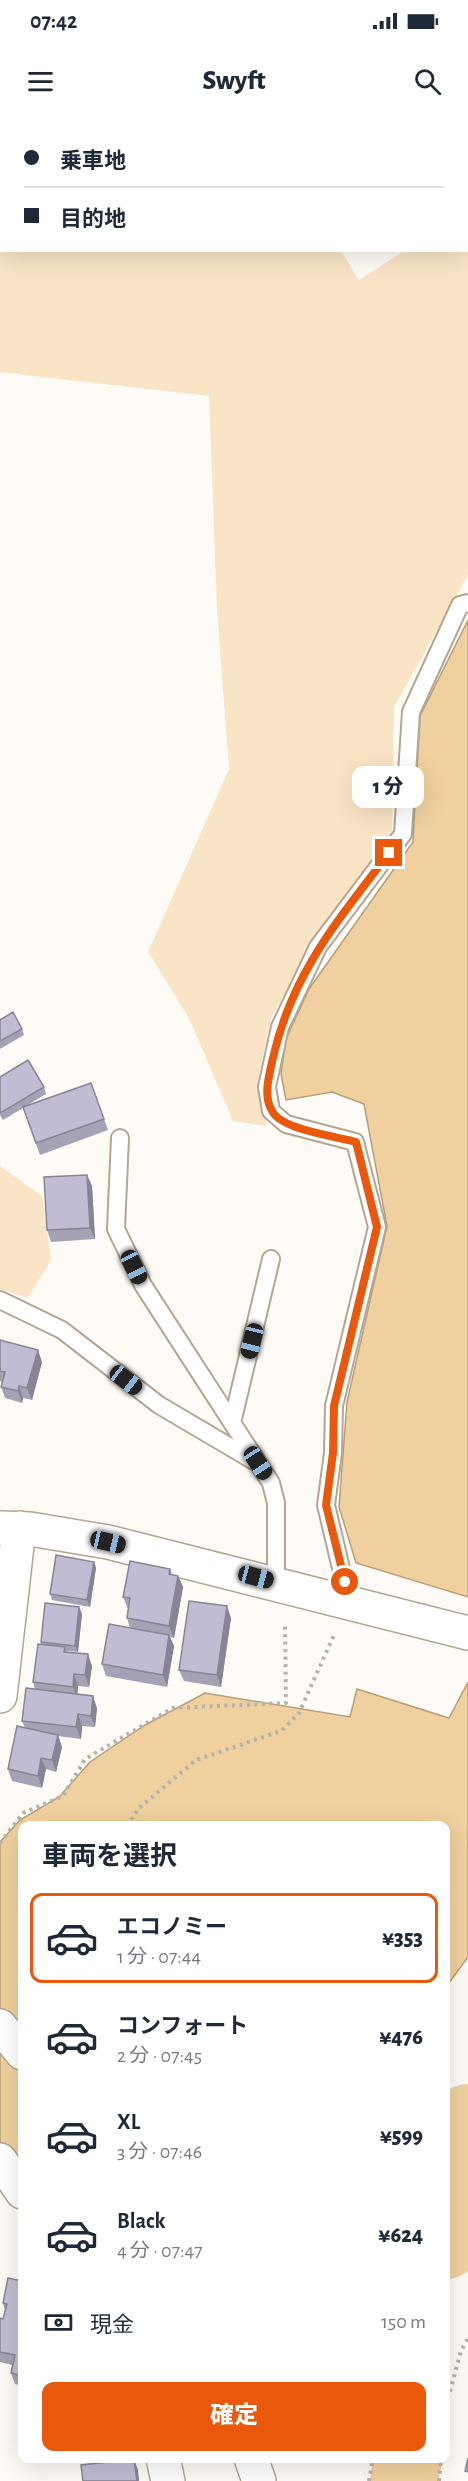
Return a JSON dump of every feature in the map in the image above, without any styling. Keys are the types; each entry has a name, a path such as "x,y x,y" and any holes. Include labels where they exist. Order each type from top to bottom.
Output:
{"street":[{"path":"0,1696 10,1528 108,1542 280,1583 468,1633"},
{"path":"0,2025 18,2048"},
{"path":"1,2163 18,2186"},
{"path":"164,2463 168,2481"},
{"path":"253,2463 259,2481"}],"lane":[{"path":"349,1602 326,1505 333,1453 334,1406 377,1227 356,1142 286,1124 272,1111 267,1087 280,1027 318,947 403,834 411,712 460,605 468,603"},
{"path":"120,1138 116,1229 143,1285 271,1483 276,1503 280,1583"},
{"path":"232,1423 271,1259"},
{"path":"0,1300 62,1330 159,1405 258,1463"}],"path":[{"path":"0,1843 23,1813 63,1796 85,1759 173,1708 286,1703 280,1583"},
{"path":"130,1821 139,1808 196,1760 280,1731 299,1713 349,1602"},
{"path":"450,2391 461,2351 468,2338"},
{"path":"369,2481 372,2463"},
{"path":"440,2481 441,2463"}],"shaded area":[{"path":"0,252 342,252 359,280 402,252 468,252 468,575 394,707 392,835 311,948 271,1018 259,1073 267,1126 233,1121 189,1018 148,952 229,769 217,610 209,396 0,372"},
{"path":"468,620 468,1597 356,1563 339,1507 347,1402 387,1226 364,1104 332,1092 286,1100 281,1074 286,1039 309,989 413,842 420,716"},
{"path":"0,1166 42,1196 51,1260 28,1298 0,1289"},
{"path":"468,1682 468,1957 450,1982 450,1821 19,1821 59,1797 90,1762 145,1725 205,1693 350,1717 357,1689 449,1718"},
{"path":"18,1822 18,2175 0,2150 0,1842"}],"building":[{"path":"13,1012 22,1029 0,1041 0,1020"},
{"path":"28,1060 44,1087 0,1113 0,1077"},
{"path":"91,1083 104,1119 36,1143 23,1107"},
{"path":"87,1175 90,1228 47,1230 44,1177"},
{"path":"0,1340 38,1350 27,1388 19,1386 18,1391 1,1387 5,1372 0,1371"},
{"path":"56,1555 94,1562 87,1600 50,1594"},
{"path":"130,1561 170,1569 169,1574 178,1576 169,1626 127,1618 130,1598 123,1597"},
{"path":"189,1601 227,1606 217,1675 179,1670"},
{"path":"45,1603 79,1607 75,1646 41,1642"},
{"path":"109,1624 169,1635 163,1675 102,1664"},
{"path":"38,1644 65,1647 64,1652 88,1654 85,1675 74,1674 73,1687 33,1682"},
{"path":"26,1688 93,1696 91,1716 78,1714 76,1727 22,1721"},
{"path":"17,1726 58,1735 52,1760 41,1758 38,1776 8,1769"},
{"path":"8,2278 18,2280 18,2375 11,2373 15,2355 0,2352 0,2318 3,2319 7,2304 3,2303"},
{"path":"135,2463 137,2481 83,2481 81,2465"}],"waterway":[{"path":"450,2222 468,2118"},
{"path":"404,2481 407,2463"}],"route":[{"path":"345,1582 326,1505 333,1453 334,1406 377,1227 356,1142 286,1124 272,1111 267,1087 280,1027 292,997 318,947 389,853"}]}
